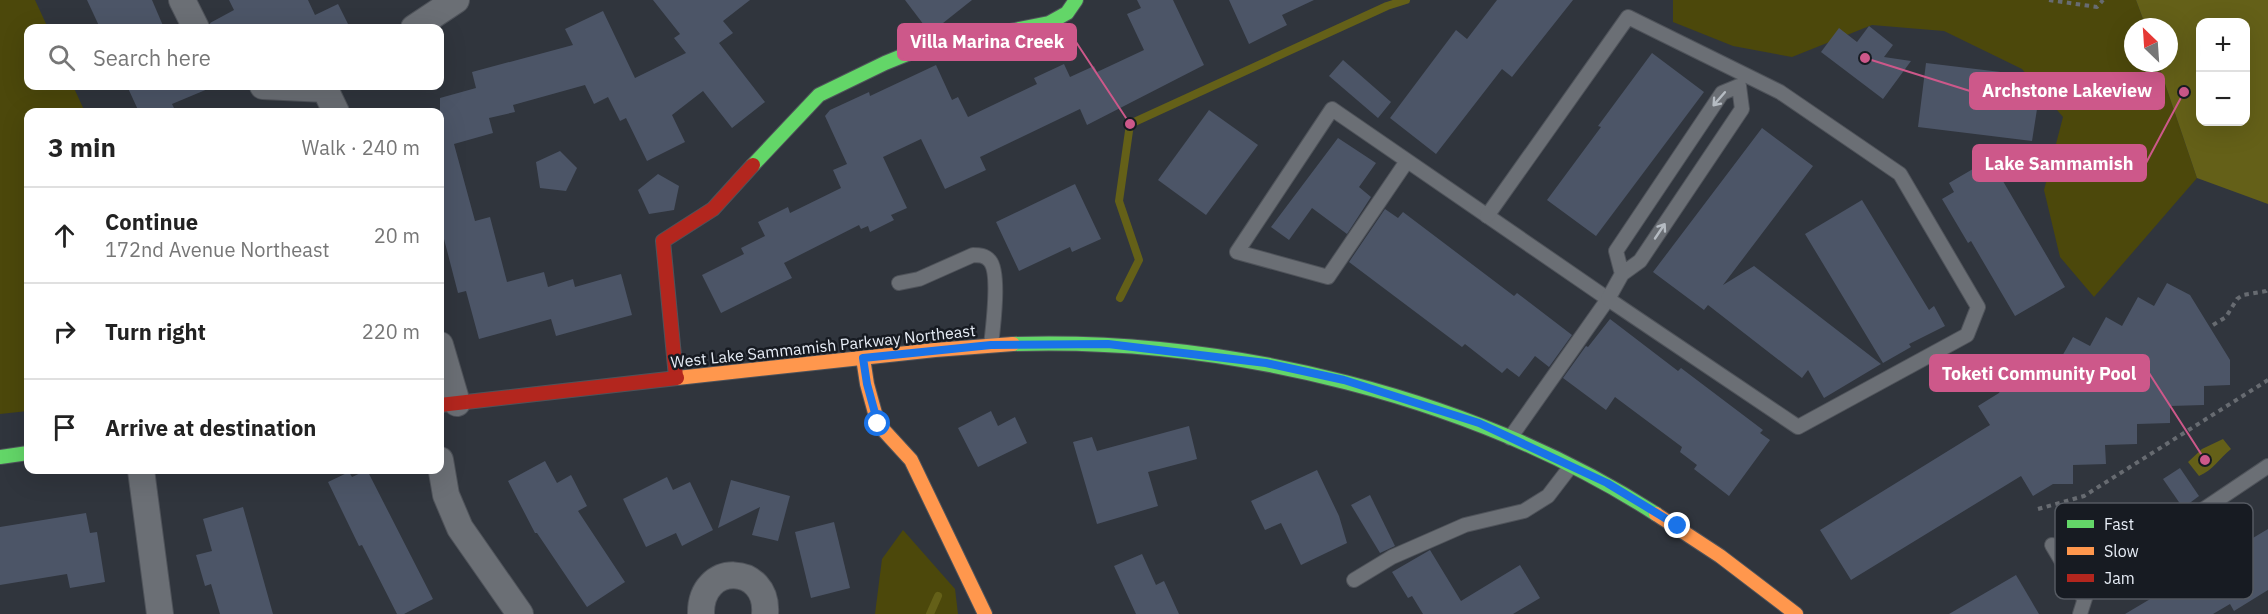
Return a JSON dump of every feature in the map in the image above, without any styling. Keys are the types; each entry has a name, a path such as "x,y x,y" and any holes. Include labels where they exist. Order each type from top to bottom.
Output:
{"main road":[{"path":"676,377 663,241 713,209 819,95 917,50 1049,23 1067,14 1076,0"},
{"name":"West Lake Sammamish Parkway Northeast","path":"448,404 676,377 991,345 1108,344 1266,363 1344,380 1479,423 1607,483 1678,526 1737,566 1796,614"},
{"path":"863,358 867,384 878,424 911,460 985,614"},
{"path":"0,457 24,454"}],"street":[{"path":"182,0 194,24"},
{"path":"420,24 456,0"},
{"path":"328,90 335,108"},
{"path":"444,374 448,404"},
{"path":"142,474 160,614"},
{"path":"442,474 446,495 460,528 520,614"},
{"path":"701,614 704,592 721,577 732,574 744,576 761,590 765,601 765,614"}],"lane":[{"path":"1407,161 1328,277 1237,252 1332,110 1407,161 1487,216 1608,299 1798,427 1967,335 1978,307 1899,174 1780,92 1742,80 1628,18 1487,216"},
{"path":"1510,438 1608,299 1622,274 1640,261 1742,109 1742,80"},
{"path":"1622,274 1616,251 1722,93 1742,80"},
{"path":"900,283 919,279 973,255 982,255 991,261 994,273 995,302 991,345"},
{"path":"1354,580 1392,557 1464,525 1524,511 1548,496 1571,466"},
{"path":"2213,503 2268,466"},
{"path":"2052,545 2055,550"},
{"path":"2080,614 2084,599"}],"path":[{"path":"2049,0 2097,7 2103,0"},
{"path":"2213,325 2226,317 2237,299 2243,295 2267,291"},
{"path":"2059,503 2084,496 2268,380"},
{"path":"2038,509 2055,504"}],"shaded area":[{"path":"0,0 35,0 46,24 24,24 24,90 75,90 83,108 24,108 24,411 0,414"},
{"path":"1673,0 2136,0 2143,18 2124,18 2124,72 2161,72 2197,178 2094,297 2060,257 2044,190 2063,117 2022,69 1944,31 1872,25 1792,57 1733,46 1673,22"},
{"path":"2136,0 2268,0 2268,204 2197,178 2161,72 2178,72 2178,18 2143,18"},
{"path":"2223,439 2231,449 2199,476 2188,462 2202,449"},
{"path":"903,530 955,589 958,614 875,614 882,559"}],"building":[{"path":"87,0 152,0 162,24 98,24"},
{"path":"229,0 308,0 315,15 338,4 348,24 210,24 234,10"},
{"path":"653,0 750,0 723,21 733,33 719,43 765,102 732,128 703,91 672,115 685,142 647,161 626,118 620,121 608,97 594,104 585,85 513,105 515,112 489,118 493,133 454,144 475,221 490,217 507,282 544,272 548,287 573,279 575,287 621,274 632,315 556,336 551,319 479,339 466,291 458,293 444,239 444,108 440,108 440,98 476,88 472,72 573,45 565,29 603,11 635,78 686,53 674,38 680,34"},
{"path":"905,0 972,0 938,27 927,29"},
{"path":"1137,0 1173,0 1204,65 1087,125 1080,109 980,157 986,170 945,189 921,139 883,157 907,208 891,215 894,220 870,232 868,226 861,229 859,225 784,263 792,278 721,313 702,275 744,254 741,248 765,236 758,222 788,207 790,213 841,188 833,170 847,164 825,116 830,110 869,92 870,96 936,65 952,100 958,97 968,117 1037,84 1034,78 1064,64 1070,77 1094,66 1097,72 1144,50 1127,14 1141,8"},
{"path":"1229,0 1314,0 1282,15 1287,25 1249,44"},
{"path":"1497,0 1573,0 1512,77 1502,69 1436,154 1390,118 1456,30 1467,39"},
{"path":"1869,26 1893,45 1884,57 1911,61 1883,99 1821,52 1839,28 1857,42"},
{"path":"1652,53 1704,92 1596,236 1547,200"},
{"path":"1343,60 1391,102 1378,118 1329,76"},
{"path":"1926,63 2042,77 2032,141 1918,127"},
{"path":"129,90 205,90 172,104 174,108 137,108"},
{"path":"1209,110 1258,145 1206,215 1158,180"},
{"path":"1762,128 1813,166 1723,285 1754,266 1881,364 1824,398 1808,370 1802,378 1708,305 1704,310 1653,272"},
{"path":"1338,138 1376,163 1359,187 1371,197 1347,234 1312,208 1289,240 1271,227"},
{"path":"560,151 577,168 566,191 540,188 536,162"},
{"path":"1990,159 2065,287 2015,316 1971,241 1968,243 1942,199 1954,192 1949,183"},
{"path":"658,174 679,186 674,210 649,214 638,190"},
{"path":"1075,184 1101,239 1072,252 1070,247 1019,271 996,222"},
{"path":"1862,200 1929,310 1934,306 1945,326 1909,344 1911,347 1883,363 1805,234"},
{"path":"1385,209 1398,218 1403,212 1514,296 1517,293 1572,335 1549,367 1535,356 1519,377 1507,368 1502,373 1465,344 1462,347 1349,262"},
{"path":"2167,283 2190,295 2230,360 2230,385 2204,386 2204,405 2170,406 2170,423 2137,424 2137,444 2105,445 2106,464 2073,465 2073,484 2053,484 2033,496 2021,476 1851,580 1820,530 1990,425 1978,406 1999,393 2008,376 2025,385 2040,356 2057,365 2073,337 2090,346 2106,317 2122,326 2138,297 2154,306"},
{"path":"1610,319 1678,371 1681,368 1763,430 1760,433 1770,440 1729,496 1694,469 1697,465 1680,452 1682,447 1615,397 1606,410 1563,378 1586,346 1588,347"},
{"path":"991,411 998,426 1015,417 1027,443 978,467 958,428"},
{"path":"1189,426 1197,459 1148,472 1158,506 1097,524 1073,442 1092,437 1097,451"},
{"path":"545,461 557,483 571,475 587,506 578,511 625,582 587,607 535,533 508,481"},
{"path":"2180,468 2199,496 2190,503 2180,503 2163,479"},
{"path":"1317,470 1339,516 1347,543 1301,565 1281,523 1265,530 1251,501"},
{"path":"345,474 350,474 352,477 358,474 369,474 433,599 404,614 397,614 362,545 359,546 328,482"},
{"path":"667,477 673,490 690,482 713,530 682,546 676,533 646,547 623,499"},
{"path":"731,480 790,496 778,541 752,535 760,507 718,528"},
{"path":"1370,495 1395,546 1380,553 1351,505"},
{"path":"243,507 273,614 220,614 211,584 205,586 196,555 212,551 203,519"},
{"path":"86,513 90,533 97,532 105,582 70,588 67,574 0,585 0,527"},
{"path":"834,522 850,588 811,598 795,532"},
{"path":"2268,529 2268,590 2234,611 2230,604 2213,614 2125,614 2150,599 2253,599 2253,538"},
{"path":"1430,550 1461,601 1520,565 1540,598 1513,614 1423,614 1412,596 1408,598 1392,572"},
{"path":"1142,554 1156,585 1164,581 1179,614 1136,614 1114,566"},
{"path":"2016,575 2039,614 1949,614"}],"waterway":[{"path":"1120,298 1139,260 1119,201 1130,124 1387,6 1406,0"},
{"path":"930,614 938,596"}],"traffic: fast":[{"path":"753,165 819,95 917,50 1049,23 1067,13 1076,0"},
{"path":"1013,344 1095,344 1179,351 1263,364 1347,383 1429,407 1509,437 1585,473 1656,514"},
{"path":"0,457 24,454"}],"traffic: slow":[{"path":"677,378 935,350 1013,344"},
{"path":"863,358 867,384 878,424 911,460 985,614"},
{"path":"1656,514 1720,556 1796,614"}],"traffic: jam":[{"path":"676,377 663,241 713,209 753,165"},
{"path":"444,405 677,378"}],"place":[{"name":"Archstone Lakeview","path":"1865,58"},
{"name":"Lake Sammamish","path":"2184,92"},
{"name":"Villa Marina Creek","path":"1130,124"},
{"name":"Toketi Community Pool","path":"2205,460"}],"route":[{"path":"878,424 867,384 863,358 991,345 1108,344 1189,353 1266,363 1344,380 1479,423 1607,483 1678,526"}]}
